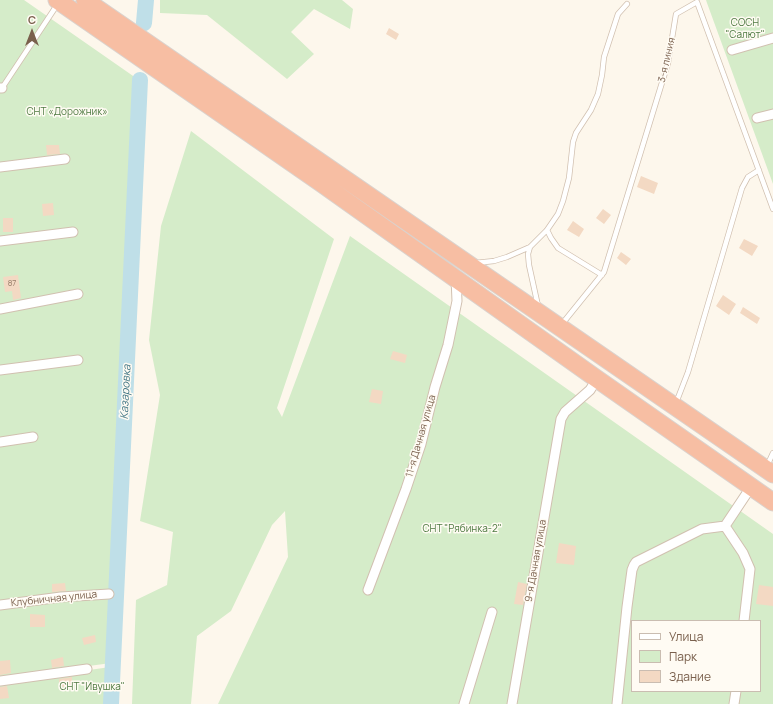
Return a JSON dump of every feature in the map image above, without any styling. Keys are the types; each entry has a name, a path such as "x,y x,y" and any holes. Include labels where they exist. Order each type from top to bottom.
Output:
{"highway":[{"path":"85,0 769,472"},
{"path":"58,1 456,278 773,502"},
{"path":"735,476 748,457"}],"street":[{"path":"732,50 773,38"},
{"path":"757,118 773,114"},
{"path":"0,167 64,159"},
{"path":"0,241 73,232"},
{"name":"11-я Дачная улица","path":"368,590 406,489 421,444 435,387 448,345 457,301 456,278"},
{"path":"0,309 78,294"},
{"path":"0,370 78,360"},
{"name":"9-я Дачная улица","path":"512,704 560,419 564,412 590,390 597,379"},
{"path":"0,442 33,437"},
{"path":"617,704 628,600 634,565 636,562 702,529 724,526 751,487"},
{"path":"724,526 743,553 750,569 744,620"},
{"name":"Клубничная улица","path":"0,605 62,597 109,594"},
{"path":"464,704 492,612"},
{"path":"0,681 87,669"},
{"path":"734,704 736,692"}],"lane":[{"path":"1,88 58,1"},
{"name":"3-я линия","path":"560,327 604,272 668,63 676,14 697,2 773,209"},
{"path":"467,264 507,257 530,247 547,230 558,214 563,201 573,142 576,133 591,110 598,94 604,57 618,14 627,4"},
{"path":"675,406 688,372 742,188 748,178 759,170"},
{"path":"547,230 558,248 602,275"},
{"path":"530,247 528,254 529,265 539,313"},
{"path":"769,472 773,453"}],"green space":[{"name":"СНТ «Дорожник»","path":"0,0 24,0 136,78 111,663 0,678"},
{"path":"160,0 342,0 353,9 350,29 314,9 291,32 314,54 287,79 207,15 160,13"},
{"name":"СОСН \"Салют\"","path":"706,0 773,0 773,184 707,3"},
{"name":"СНТ \"Рябинка-2\"","path":"191,131 334,239 277,408 282,417 350,236 773,534 773,704 218,704 288,557 285,511 272,525 231,611 197,636 191,704 132,704 136,600 167,585 173,532 140,521 160,395 149,340 161,226"},
{"name":"СНТ \"Ивушка\"","path":"110,667 108,704 0,704 0,683"}],"building":[{"path":"389,28 399,34 396,40 386,34"},
{"path":"46,145 59,145 60,154 47,155"},
{"path":"641,176 658,183 654,194 637,187"},
{"path":"53,203 54,215 43,216 42,204"},
{"path":"603,209 611,215 604,224 596,218"},
{"path":"3,218 13,218 13,232 3,232"},
{"path":"573,221 584,229 579,237 567,230"},
{"path":"744,239 758,246 752,256 739,248"},
{"path":"621,252 631,259 626,265 617,258"},
{"path":"18,275 21,298 13,300 12,291 5,292 3,277"},
{"path":"723,295 736,304 729,315 716,306"},
{"path":"743,307 760,318 757,324 740,313"},
{"path":"393,351 407,355 405,363 390,359"},
{"path":"372,389 383,391 381,404 369,402"},
{"path":"559,543 576,546 574,565 556,563"},
{"path":"518,582 527,584 523,605 514,604"},
{"path":"65,583 66,591 52,592 52,584"},
{"path":"759,585 773,587 773,606 756,604"},
{"path":"30,614 45,615 45,627 30,627"},
{"path":"95,635 96,642 84,645 82,638"},
{"path":"63,657 64,666 52,668 51,660"},
{"path":"10,660 11,673 0,675 0,661"},
{"path":"72,677 72,686 59,687 59,679"},
{"path":"7,686 9,698 0,699 0,687"}],"waterway":[{"name":"Казаровка","path":"144,23 146,0"},
{"name":"Казаровка","path":"111,704 140,80"}]}
